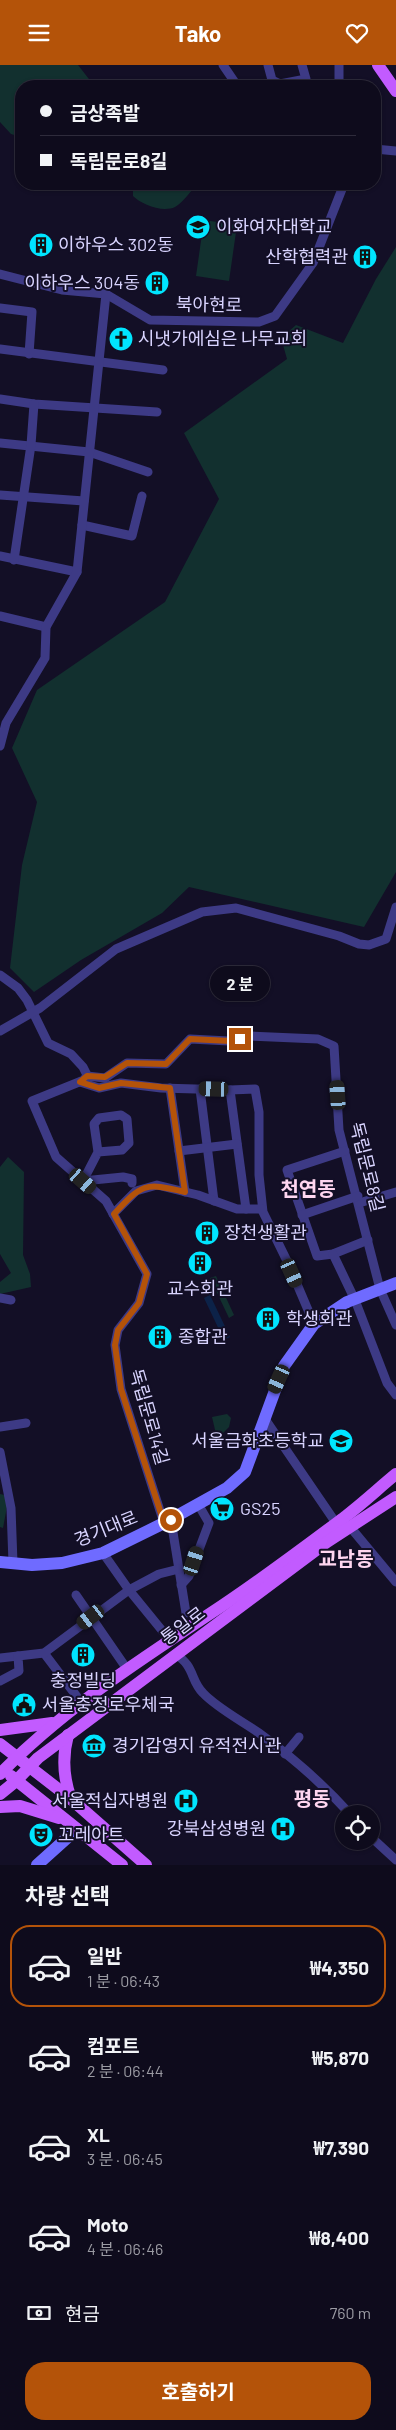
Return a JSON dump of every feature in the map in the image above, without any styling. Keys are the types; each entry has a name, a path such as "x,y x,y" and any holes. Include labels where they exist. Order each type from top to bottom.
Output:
{"main road":[{"path":"378,65 396,91"},
{"path":"314,1324 355,1299 396,1283"},
{"name":"경기대로","path":"0,1562 32,1565 62,1563 103,1553 227,1488 245,1471 284,1366 314,1324"},
{"name":"통일로","path":"1,1770 18,1757 55,1722 81,1702 169,1639 211,1613 336,1523 396,1475"},
{"name":"통일로","path":"0,1794 68,1735 175,1654 327,1541 351,1528 396,1497"},
{"path":"0,1730 38,1727 55,1722"},
{"path":"68,1735 63,1753 64,1775 71,1799"},
{"path":"0,1744 71,1799 146,1865"},
{"path":"1,1770 122,1865"},
{"path":"0,1807 20,1806 66,1820"},
{"path":"36,1865 77,1829"}],"street":[{"path":"223,65 233,80"},
{"path":"268,65 272,80"},
{"path":"301,80 306,79 302,65"},
{"path":"339,65 339,80"},
{"path":"381,150 396,151"},
{"name":"북아현로","path":"0,274 62,290 106,294 150,320 259,322 275,316 313,263 342,190"},
{"path":"0,746 6,723 45,658 46,627 77,572 106,294"},
{"path":"0,307 32,312 29,354"},
{"path":"0,349 163,370"},
{"path":"0,399 93,409 157,412"},
{"path":"14,560 34,404"},
{"path":"0,443 89,452 148,472"},
{"path":"0,495 84,501"},
{"path":"82,525 132,536 142,496"},
{"path":"0,557 77,572"},
{"path":"0,616 46,627"},
{"path":"0,1031 40,1008 116,949 202,912 236,908 359,944 369,945 386,939 396,907"},
{"path":"2,979 18,988 33,1011 48,1043 71,1054 83,1067 85,1078 99,1088 121,1083 170,1088 255,1089 259,1112 259,1175 262,1209 314,1324"},
{"name":"독립문로8길","path":"85,1078 105,1077 127,1063 166,1064 190,1039 230,1041 250,1036 318,1039 334,1046 339,1130 380,1289 396,1325"},
{"name":"독립문로14길","path":"85,1078 32,1101 56,1157 106,1201 147,1274 139,1303 118,1330 115,1345 121,1389 167,1521 186,1613"},
{"path":"170,1088 185,1192"},
{"path":"200,1089 214,1201"},
{"path":"230,1090 246,1209"},
{"path":"83,1181 98,1151 94,1124 99,1117 122,1115 127,1119 129,1143 122,1150 98,1151"},
{"path":"179,1151 237,1144"},
{"path":"345,1151 287,1170 317,1256 333,1254 368,1240"},
{"path":"83,1181 124,1177 132,1179 132,1183"},
{"path":"114,1214 136,1191 158,1185 238,1209 262,1209"},
{"path":"302,1215 396,1192"},
{"path":"333,1254 394,1388"},
{"path":"0,1298 11,1300"},
{"path":"265,1419 336,1523"},
{"path":"0,1427 26,1423"},
{"path":"0,1452 9,1494 13,1563"},
{"path":"181,1585 189,1576 209,1523 198,1504"},
{"path":"351,1528 396,1582"},
{"path":"103,1553 129,1590 169,1639"},
{"path":"0,1658 44,1653 129,1590 159,1574 178,1569"},
{"path":"76,1595 127,1669"},
{"path":"44,1653 81,1702"},
{"path":"175,1654 186,1661 202,1693 326,1787 342,1805"},
{"path":"0,1681 19,1671 18,1656"},
{"path":"284,1754 299,1737"},
{"path":"380,1845 396,1860"}],"green space":[{"path":"0,65 78,65 90,80 15,80 15,135 11,134 0,122"},
{"path":"133,190 193,190 184,200 170,209 146,205 133,196"},
{"path":"204,220 237,225 229,281 196,276"},
{"path":"396,247 396,872 364,927 189,887 162,913 81,960 34,992 10,968 22,865 37,802 12,748 37,690 165,602 219,499 184,433 287,359 281,338 296,325 343,343 376,279"},
{"path":"8,1157 24,1172 23,1255 30,1274 31,1287 0,1294 0,1282 11,1273 0,1254 0,1167"},
{"path":"216,1276 234,1315 229,1318 210,1278"},
{"path":"227,1414 231,1418 229,1427 222,1434 216,1434 212,1417"},
{"path":"0,1494 9,1496 3,1528 0,1527"}],"water":[{"path":"210,1295 230,1337 224,1340 204,1298"}],"place":[{"name":"이화여자대학교","path":"198,227"},
{"name":"이하우스 302동","path":"41,245"},
{"name":"산학협력관","path":"365,257"},
{"name":"이하우스 304동","path":"157,283"},
{"name":"시냇가에심은 나무교회","path":"121,339"},
{"name":"장천생활관","path":"207,1233"},
{"name":"교수회관","path":"200,1263"},
{"name":"학생회관","path":"268,1319"},
{"name":"종합관","path":"160,1337"},
{"name":"서울금화초등학교","path":"341,1441"},
{"name":"GS25","path":"222,1509"},
{"name":"충정빌딩","path":"83,1655"},
{"name":"서울충정로우체국","path":"24,1705"},
{"name":"경기감영지 유적전시관","path":"94,1746"},
{"name":"서울적십자병원","path":"186,1801"},
{"name":"강북삼성병원","path":"283,1829"},
{"name":"꼬레아트","path":"41,1835"}],"district":[{"name":"천연동","path":"308,1189"},
{"name":"교남동","path":"346,1559"},
{"name":"평동","path":"312,1799"}],"route":[{"path":"171,1520 164,1523 121,1389 115,1345 118,1330 139,1303 147,1274 114,1214 136,1191 158,1185 185,1192 170,1088 121,1083 99,1088 80,1082 84,1081 87,1076 105,1077 127,1063 166,1064 190,1039 230,1041 240,1039"}]}
